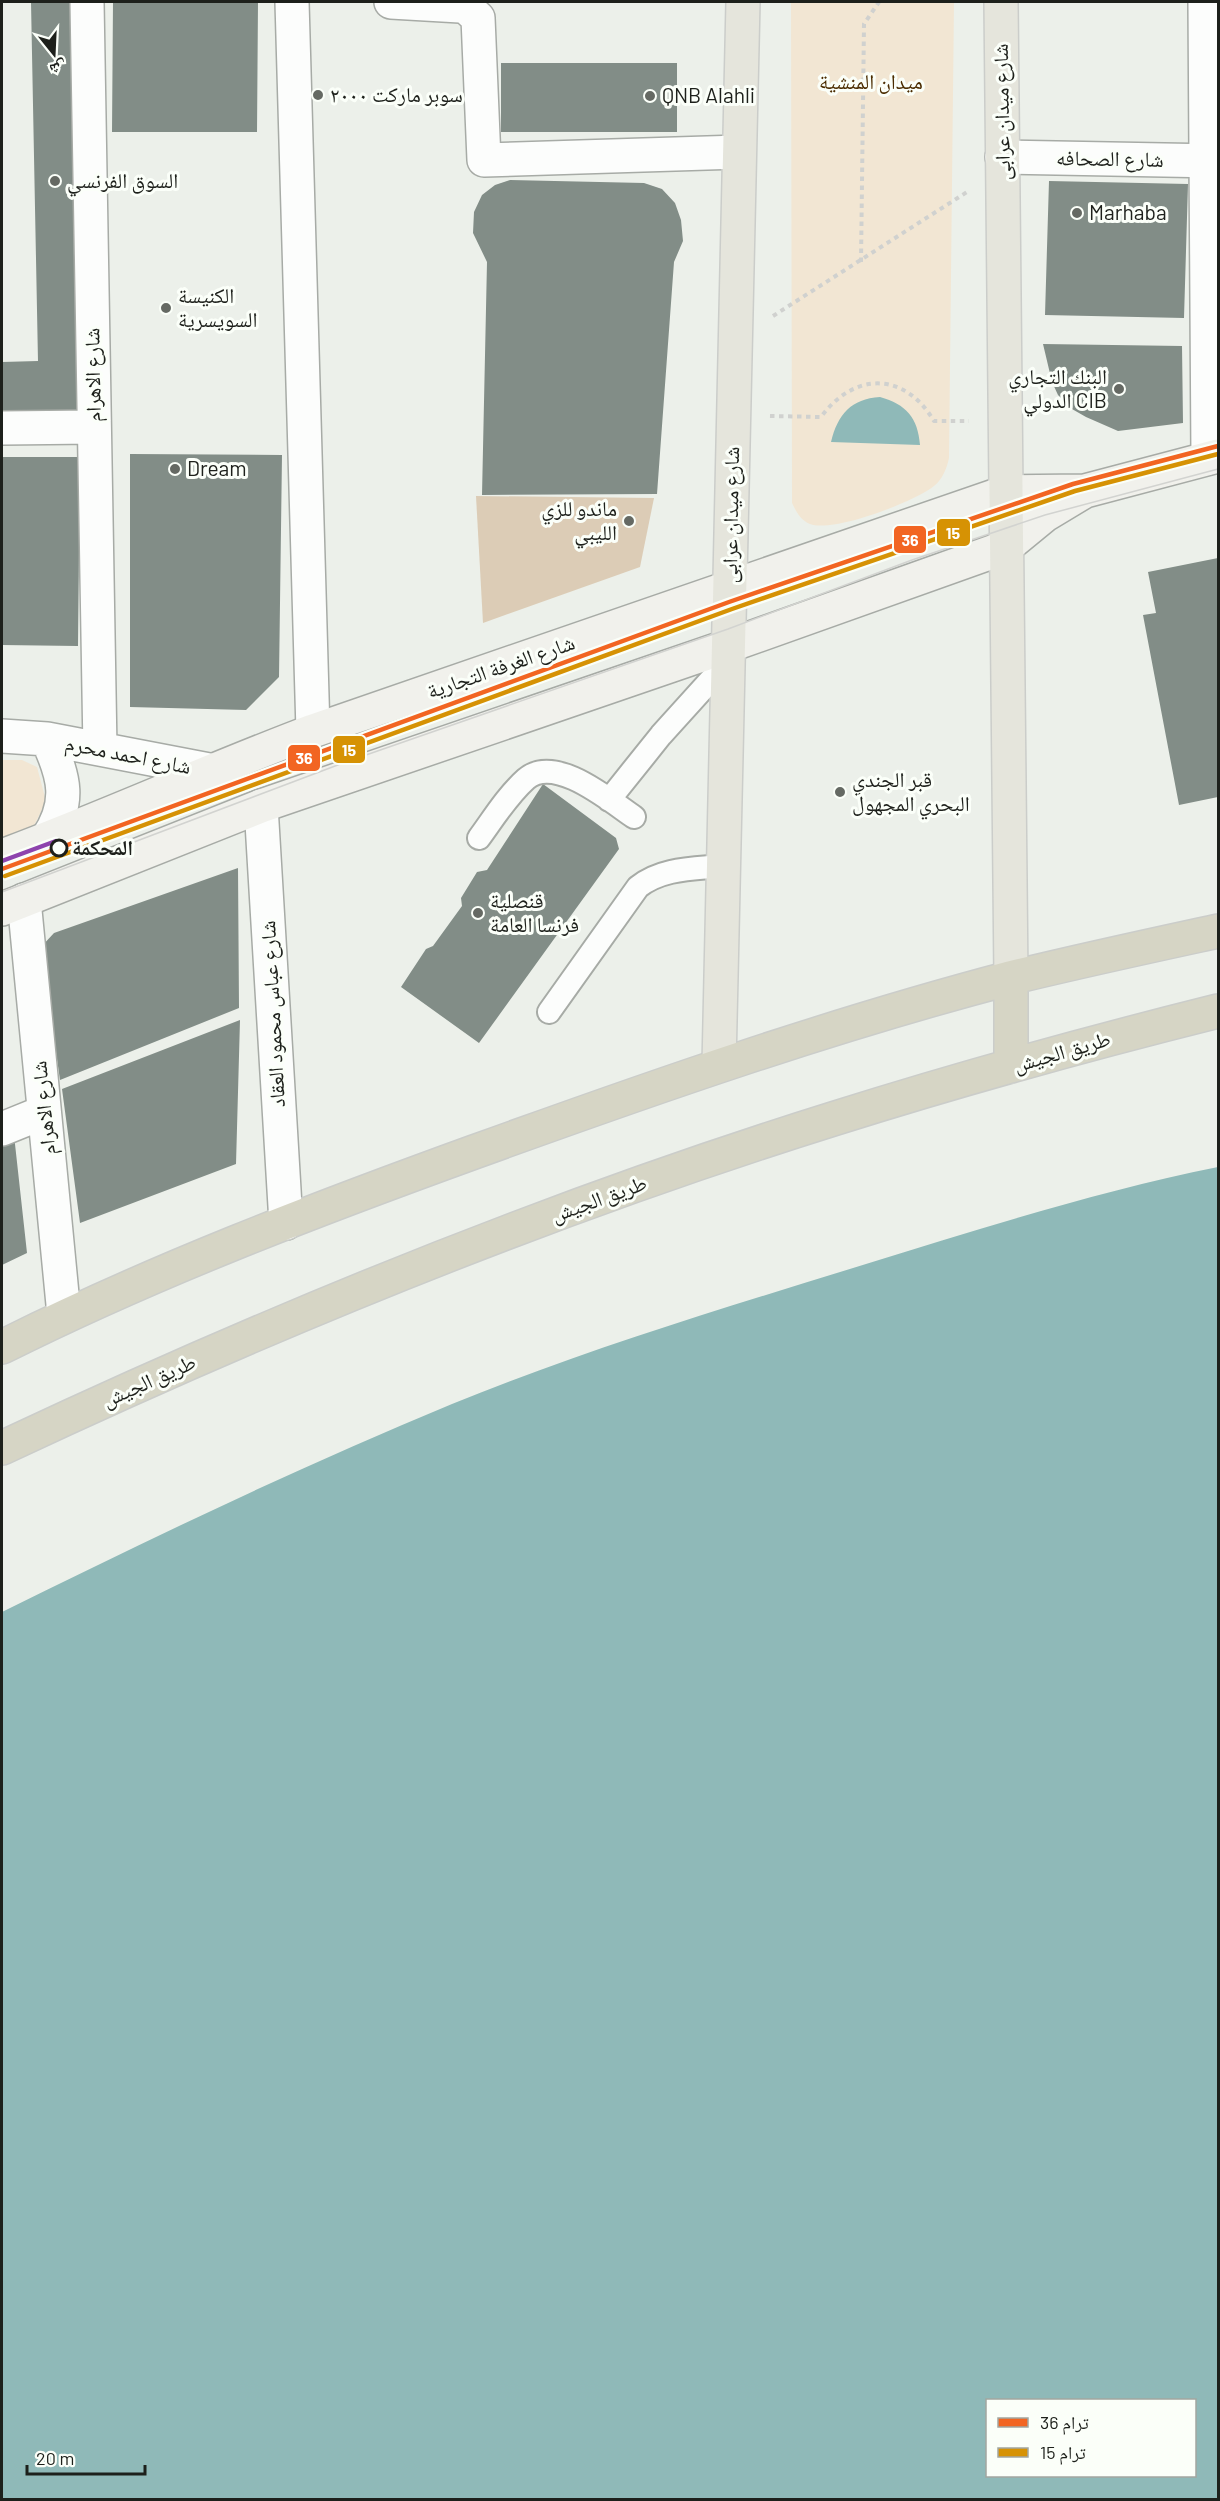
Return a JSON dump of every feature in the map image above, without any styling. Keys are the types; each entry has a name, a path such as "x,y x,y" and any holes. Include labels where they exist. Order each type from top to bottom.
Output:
{"highway":[{"path":"2,1347 64,1316 286,1223 496,1143 719,1065 869,1018 1011,978 1218,931"},
{"path":"1011,978 1011,1066"},
{"name":"طريق الجيش","path":"6,1441 318,1307 489,1240 661,1177 835,1118 1011,1066 1218,1011"}],"main road":[{"name":"شارع ميدان عرابى","path":"719,1065 743,2"},
{"name":"شارع ميدان عرابى","path":"1001,2 1011,978"},
{"path":"13,905 261,806 728,654 1006,547 1045,515 1085,491 1213,457"},
{"name":"شارع الغرفة التجارية","path":"2,856 209,770 313,730 1006,492 1085,491"}],"street":[{"name":"شارع الاهرام","path":"87,2 100,749"},
{"path":"292,2 313,730"},
{"path":"391,2 460,6 473,13 480,25 484,160 739,152"},
{"path":"1205,2 1211,161 1213,457"},
{"name":"شارع الصحافه","path":"1002,163 1211,161"},
{"path":"2,428 94,428"},
{"name":"شارع احمد محرم","path":"2,736 47,739 209,770"},
{"name":"شارع احمد محرم","path":"47,739 60,765 64,792 60,820 47,839"},
{"name":"شارع عباس محمود العقاد","path":"261,806 286,1223"},
{"name":"شارع الاهرام","path":"13,905 44,1112 64,1316"},
{"path":"2,1129 44,1112"}],"lane":[{"path":"609,800 728,654"},
{"path":"479,838 528,777 554,771 580,780 634,817"},
{"path":"549,1012 638,887 651,877 663,873 722,866"}],"path":[{"path":"861,262 864,24 879,2"},
{"path":"735,339 861,262 1002,163"},
{"path":"733,416 821,417 831,402 845,391 862,385 880,383 897,386 912,394 925,406 934,421 1005,422"}],"green space":[{"name":"ميدان المنشية","path":"791,2 954,2 948,462 937,483 924,493 873,514 821,526 804,520 792,503"},
{"path":"2,760 22,760 37,767 46,801 34,826 2,839"}],"shaded area":[{"path":"476,496 654,498 640,567 483,623"}],"water":[{"path":"880,397 904,408 909,414 917,427 920,445 831,442 838,423 847,410 861,401"},
{"path":"1218,1167 1218,2499 2,2499 2,1612 281,1478 503,1384 658,1330 814,1280 1041,1211 1129,1187"}],"building":[{"name":"السوق الفرنسي","path":"31,2 74,2 77,410 2,411 2,362 38,361"},
{"path":"113,2 258,2 257,132 112,132"},
{"path":"501,63 677,63 677,132 501,132"},
{"path":"510,180 644,183 662,189 675,203 681,220 683,241 674,262 657,494 482,495 487,262 473,233 474,212 482,195 495,185"},
{"path":"1049,181 1188,184 1184,318 1045,315"},
{"name":"البنك التجاري الدولي CIB","path":"1043,344 1182,346 1183,423 1118,431 1086,417 1072,409 1058,395 1052,382"},
{"path":"130,454 282,455 279,677 246,710 130,707"},
{"path":"2,457 80,457 78,646 2,645"},
{"path":"1218,558 1218,797 1179,805 1143,615 1156,613 1148,572"},
{"path":"543,784 616,838 619,849 479,1043 401,987 426,949 433,946 462,906 461,898 477,872 487,870"},
{"path":"238,868 239,1008 60,1080 41,947 54,933"},
{"path":"240,1020 236,1164 80,1223 62,1089"},
{"path":"14,1135 27,1253 2,1265 2,1139"}],"tram line":[{"name":"36","path":"2,869 729,602 1073,484 1218,446"},
{"name":"15","path":"5,876 732,609 1075,491 1218,454"},
{"path":"2,892 343,763 728,629 912,560 1045,515 1218,469"}],"transit line":[{"path":"2,861 56,841"}],"place":[{"name":"سوبر ماركت ٢٠٠٠","path":"318,95"},
{"name":"QNB Alahli","path":"650,96"},
{"name":"السوق الفرنسي","path":"55,181"},
{"name":"Marhaba","path":"1077,213"},
{"name":"الكنيسة السويسرية","path":"166,308"},
{"name":"البنك التجاري الدولي CIB","path":"1119,389"},
{"name":"Dream","path":"175,469"},
{"name":"ماندو للزي الليبي","path":"629,521"},
{"name":"قبر الجندي البحري المجهول","path":"840,792"},
{"name":"المحكمة","path":"59,848"},
{"name":"قنصلية فرنسا العامة","path":"478,913"}]}
